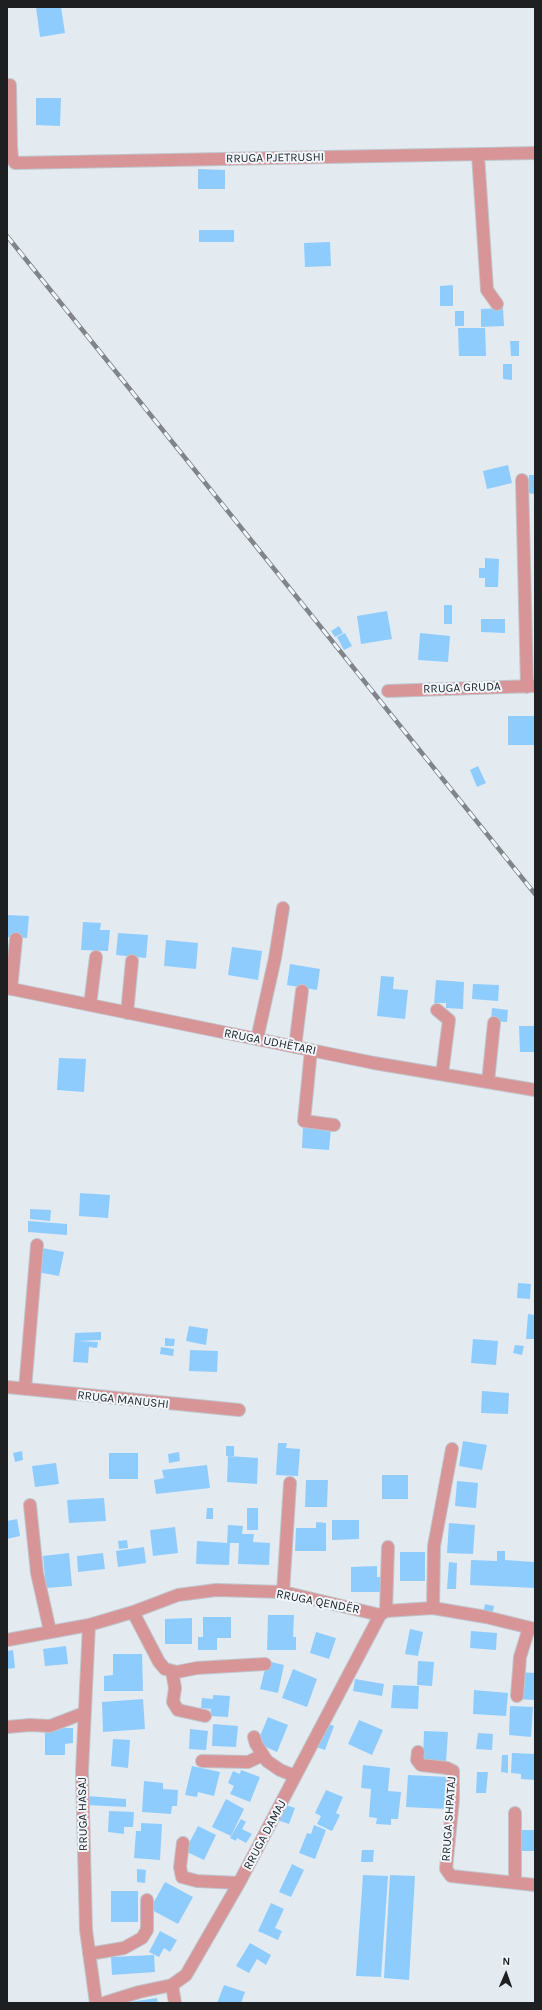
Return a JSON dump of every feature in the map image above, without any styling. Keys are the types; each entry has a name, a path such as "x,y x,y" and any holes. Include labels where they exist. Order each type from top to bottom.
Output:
{"street":[{"name":"RRUGA PJETRUSHI","path":"10,85 11,146 12,158 15,163 535,153"},
{"path":"478,154 487,290 497,304"},
{"path":"522,480 531,686"},
{"name":"RRUGA GRUDA","path":"388,691 531,686"},
{"path":"257,1039 283,908"},
{"path":"9,989 16,939"},
{"path":"90,1005 96,957"},
{"path":"127,1013 132,962"},
{"name":"RRUGA UDHËTARI","path":"9,989 295,1047 535,1090"},
{"path":"295,1047 302,991"},
{"path":"437,1010 449,1020 442,1074"},
{"path":"488,1082 494,1024"},
{"path":"311,1050 304,1121 334,1125"},
{"path":"25,1389 37,1245"},
{"name":"RRUGA MANUSHI","path":"7,1387 239,1410"},
{"path":"434,1608 434,1546 452,1449"},
{"path":"283,1592 290,1483"},
{"path":"30,1505 37,1573 50,1631"},
{"path":"383,1613 388,1547"},
{"name":"RRUGA QENDËR","path":"7,1640 89,1625 133,1612 178,1595 216,1590 283,1592 383,1613 434,1608 486,1617 532,1629"},
{"path":"133,1612 159,1662 165,1669 172,1671 244,1664 265,1664"},
{"name":"RRUGA DAMAJ","path":"104,2003 138,1992 172,1985 186,1975 239,1883 383,1613"},
{"name":"RRUGA HASAJ","path":"89,1625 82,1779 86,1930 96,2003"},
{"path":"517,1696 520,1657 532,1629"},
{"path":"172,1671 175,1688 173,1702 178,1710 205,1716"},
{"path":"7,1727 30,1725 50,1726 84,1713"},
{"path":"254,1737 256,1744 267,1761 280,1770 295,1776"},
{"name":"RRUGA SHPATAJ","path":"418,1752 417,1760 422,1765 447,1768 453,1771 453,1799 446,1869 451,1876 457,1878 535,1886"},
{"path":"202,1761 248,1762 263,1755"},
{"path":"515,1814 515,1883"},
{"path":"183,1843 180,1867 182,1877 197,1881 239,1883"},
{"path":"89,1954 124,1948 142,1938 147,1930 147,1900"},
{"path":"172,1985 175,2003"}],"building":[{"path":"36,7 61,7 65,33 40,37"},
{"path":"36,98 61,98 60,126 36,125"},
{"path":"198,169 225,170 225,189 198,189"},
{"path":"199,230 234,230 234,242 199,242"},
{"path":"330,242 331,266 305,267 304,243"},
{"path":"453,285 453,306 440,306 440,286"},
{"path":"503,308 504,326 481,327 481,309"},
{"path":"455,311 464,311 464,326 455,326"},
{"path":"458,328 485,328 486,356 459,356"},
{"path":"510,341 519,341 519,356 511,356"},
{"path":"503,364 512,364 512,380 503,379"},
{"path":"508,465 512,483 487,489 483,471"},
{"path":"529,475 535,475 535,494 528,493"},
{"path":"485,558 499,559 498,587 485,587 485,578 479,578 479,568 485,568"},
{"path":"444,605 452,605 452,624 444,624"},
{"path":"387,611 392,639 361,644 357,616"},
{"path":"481,619 505,619 505,633 481,632"},
{"path":"339,626 343,633 335,637 331,631"},
{"path":"345,633 352,646 344,650 337,637"},
{"path":"420,633 450,636 448,662 418,660"},
{"path":"508,716 535,716 535,745 508,745"},
{"path":"478,766 486,783 477,787 470,770"},
{"path":"7,915 29,916 27,938 7,937"},
{"path":"83,922 101,923 100,930 110,930 108,951 81,950"},
{"path":"118,933 148,935 146,958 116,955"},
{"path":"166,940 198,943 196,969 164,966"},
{"path":"232,947 262,951 258,980 228,975"},
{"path":"290,964 320,969 317,990 287,985"},
{"path":"381,976 394,977 393,989 408,990 405,1019 377,1016"},
{"path":"436,980 464,982 463,1009 446,1008 446,1003 434,1003"},
{"path":"473,984 499,985 498,1001 472,999"},
{"path":"492,1008 508,1010 507,1022 491,1021"},
{"path":"519,1026 535,1026 535,1052 520,1052"},
{"path":"59,1058 86,1059 84,1092 57,1090"},
{"path":"303,1126 331,1128 329,1150 302,1148"},
{"path":"80,1193 110,1195 108,1218 79,1216"},
{"path":"30,1209 51,1210 50,1221 30,1219"},
{"path":"28,1221 67,1224 67,1235 28,1232"},
{"path":"42,1248 64,1252 59,1276 37,1272"},
{"path":"518,1283 531,1284 530,1299 517,1298"},
{"path":"528,1314 535,1315 535,1339 526,1339"},
{"path":"189,1326 208,1329 206,1345 186,1341"},
{"path":"101,1332 101,1340 78,1341 98,1342 97,1348 89,1347 88,1363 73,1362 75,1333"},
{"path":"165,1338 175,1339 174,1346 165,1346"},
{"path":"473,1339 498,1341 496,1365 471,1363"},
{"path":"515,1345 524,1346 522,1355 513,1353"},
{"path":"161,1347 174,1349 173,1356 160,1354"},
{"path":"190,1350 218,1351 217,1372 189,1371"},
{"path":"482,1391 509,1393 508,1414 481,1413"},
{"path":"463,1441 487,1445 482,1470 459,1466"},
{"path":"278,1443 287,1443 286,1448 300,1449 298,1476 276,1475"},
{"path":"226,1446 234,1446 234,1456 226,1456"},
{"path":"22,1451 23,1460 15,1462 13,1453"},
{"path":"179,1452 180,1461 169,1463 168,1454"},
{"path":"109,1453 138,1453 138,1479 109,1479"},
{"path":"228,1456 258,1458 257,1484 227,1482"},
{"path":"56,1463 59,1484 35,1487 32,1466"},
{"path":"207,1465 210,1488 156,1494 154,1480 164,1478 162,1470"},
{"path":"382,1475 408,1475 408,1499 382,1499"},
{"path":"306,1480 328,1480 327,1507 305,1507"},
{"path":"457,1481 478,1483 476,1508 455,1506"},
{"path":"104,1498 106,1521 69,1523 67,1500"},
{"path":"207,1508 213,1508 213,1519 206,1519"},
{"path":"247,1508 258,1508 258,1530 247,1530"},
{"path":"17,1519 20,1536 7,1539 7,1521"},
{"path":"332,1520 359,1520 359,1539 332,1540"},
{"path":"316,1522 326,1523 326,1551 295,1551 296,1528 316,1528"},
{"path":"449,1523 475,1525 473,1554 447,1553"},
{"path":"228,1525 243,1526 242,1534 254,1534 253,1542 270,1543 269,1565 238,1564 239,1543 230,1543 229,1565 196,1564 197,1541 227,1543"},
{"path":"175,1527 178,1553 153,1556 150,1530"},
{"path":"127,1540 128,1548 119,1549 118,1541"},
{"path":"144,1547 146,1563 118,1567 116,1551"},
{"path":"497,1551 505,1551 505,1560 535,1562 535,1588 470,1585 471,1560 497,1561"},
{"path":"400,1552 425,1552 425,1581 400,1581"},
{"path":"69,1553 72,1586 46,1588 43,1556"},
{"path":"103,1553 105,1569 78,1572 77,1556"},
{"path":"449,1562 457,1563 456,1589 447,1589"},
{"path":"377,1566 377,1577 382,1577 382,1592 351,1592 351,1567"},
{"path":"485,1604 494,1606 492,1615 483,1614"},
{"path":"268,1615 294,1615 293,1637 296,1637 296,1650 267,1650"},
{"path":"203,1617 231,1617 231,1638 217,1638 217,1650 198,1650 198,1637 203,1637"},
{"path":"192,1618 192,1644 165,1644 165,1619"},
{"path":"410,1629 423,1632 418,1656 405,1654"},
{"path":"471,1631 497,1633 496,1650 470,1648"},
{"path":"316,1632 336,1638 329,1659 310,1653"},
{"path":"66,1646 68,1664 45,1666 43,1649"},
{"path":"13,1650 15,1668 7,1669 7,1651"},
{"path":"113,1654 142,1654 143,1691 104,1691 104,1676 113,1675"},
{"path":"267,1661 284,1665 278,1693 260,1689"},
{"path":"418,1661 434,1662 432,1686 417,1685"},
{"path":"293,1669 317,1679 307,1707 282,1698"},
{"path":"518,1672 535,1673 535,1700 517,1699"},
{"path":"355,1679 384,1684 382,1696 353,1691"},
{"path":"393,1685 419,1686 418,1709 391,1708"},
{"path":"474,1690 508,1693 506,1716 473,1714"},
{"path":"213,1695 230,1696 228,1717 210,1716 211,1709 201,1708 202,1698 213,1699"},
{"path":"143,1699 145,1729 103,1732 102,1702"},
{"path":"510,1706 533,1707 531,1737 509,1735"},
{"path":"268,1717 288,1725 277,1752 257,1743"},
{"path":"359,1720 383,1730 372,1755 348,1744"},
{"path":"325,1723 334,1726 325,1750 316,1747"},
{"path":"213,1724 238,1726 236,1747 212,1746"},
{"path":"45,1728 73,1728 73,1743 65,1744 65,1755 45,1755"},
{"path":"190,1729 208,1731 206,1750 189,1749"},
{"path":"424,1731 448,1732 446,1762 423,1760"},
{"path":"478,1733 493,1734 492,1750 476,1749"},
{"path":"113,1739 130,1740 128,1768 111,1766"},
{"path":"512,1753 535,1754 535,1780 521,1779 521,1774 511,1773"},
{"path":"502,1755 508,1755 508,1773 501,1772"},
{"path":"363,1765 390,1768 388,1791 401,1792 398,1819 391,1819 391,1825 376,1824 377,1818 369,1817 371,1789 361,1788"},
{"path":"192,1766 220,1772 214,1796 198,1792 197,1797 185,1795"},
{"path":"241,1770 260,1777 250,1802 230,1794 234,1786 228,1783 233,1771 240,1774"},
{"path":"477,1772 488,1772 486,1793 476,1793"},
{"path":"408,1775 448,1777 447,1809 406,1807"},
{"path":"144,1781 163,1783 163,1789 178,1790 177,1806 172,1806 171,1814 142,1812"},
{"path":"326,1790 343,1797 336,1813 340,1815 332,1831 317,1824 321,1816 315,1813"},
{"path":"88,1796 126,1799 126,1807 87,1805"},
{"path":"226,1799 244,1809 231,1836 212,1827"},
{"path":"283,1804 295,1808 289,1824 277,1820"},
{"path":"109,1811 134,1812 133,1827 124,1827 124,1834 108,1832"},
{"path":"241,1819 246,1822 242,1829 252,1834 246,1843 237,1838 236,1841 230,1838"},
{"path":"141,1823 162,1824 160,1860 134,1858 136,1831 141,1831"},
{"path":"314,1825 326,1830 315,1859 299,1853 307,1833 311,1834"},
{"path":"198,1826 216,1835 204,1860 185,1851"},
{"path":"519,1830 535,1830 535,1851 519,1851"},
{"path":"362,1850 374,1850 373,1862 361,1862"},
{"path":"292,1864 304,1870 291,1897 279,1892"},
{"path":"137,1869 146,1870 145,1883 137,1882"},
{"path":"363,1875 388,1876 381,1977 356,1976"},
{"path":"390,1875 415,1876 409,1980 384,1978"},
{"path":"165,1882 193,1897 178,1924 150,1909"},
{"path":"111,1891 138,1891 138,1922 111,1922"},
{"path":"271,1903 284,1909 275,1928 282,1931 278,1940 258,1931"},
{"path":"160,1931 177,1940 170,1952 164,1948 159,1957 149,1952"},
{"path":"250,1943 271,1955 266,1965 257,1959 249,1973 236,1966"},
{"path":"154,1955 155,1972 112,1975 111,1957"},
{"path":"224,1985 245,1992 241,2003 217,2003"},
{"path":"157,1998 158,2003 130,2003 130,2002"}],"railway":[{"path":"7,236 535,894"}]}
